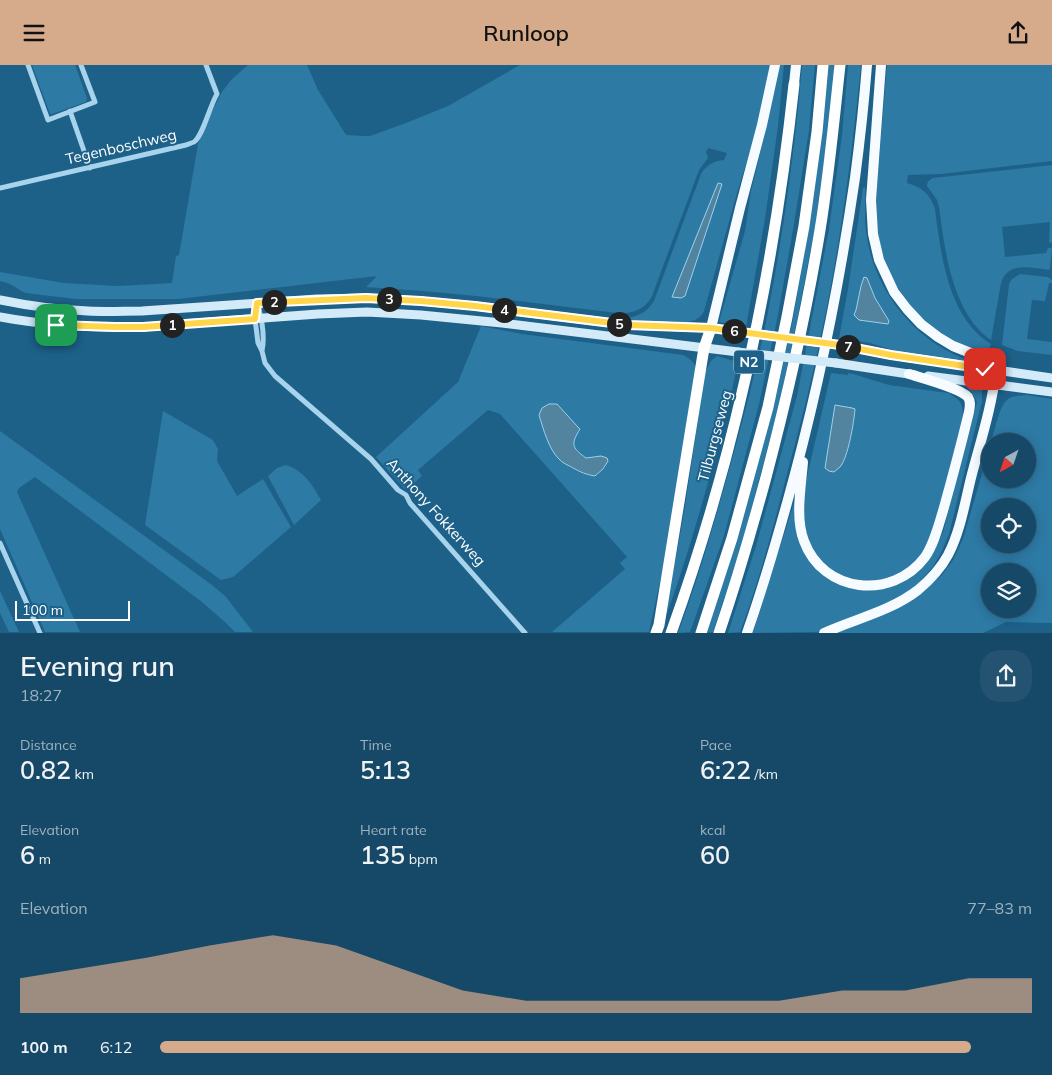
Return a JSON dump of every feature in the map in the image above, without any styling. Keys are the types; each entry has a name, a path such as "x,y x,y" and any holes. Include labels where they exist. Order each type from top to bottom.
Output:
{"highway":[{"path":"656,633 659,625 678,513 704,348 711,328 762,125 775,65"},
{"name":"Tilburgseweg","path":"671,633 706,528 751,356 776,221 796,65"},
{"path":"701,633 732,538 768,407 804,226 817,132 823,65"},
{"path":"719,633 750,535 783,411 803,321 820,228 833,135 840,65"},
{"path":"747,633 773,552 804,443 822,363 855,177 868,65"},
{"path":"824,633 904,599 928,581 943,562 952,546 964,508 995,385 996,370 988,360 953,346 917,320 894,292 879,260 873,234 871,206 881,65"},
{"path":"804,443 799,518 804,541 816,561 835,577 847,583 859,585 873,586 885,584 906,575 923,559 933,543 949,489 970,404 968,397 959,391 909,374"}],"main road":[{"path":"0,300 28,306 90,311 142,311 327,299 391,299 475,306 628,325 711,328 840,345 891,355 1052,378"},
{"path":"0,317 56,325 143,327 318,314 367,312 421,315 836,363 1052,392"}],"street":[{"path":"28,65 48,120 95,102 81,65"},
{"name":"Tegenboschweg","path":"0,188 194,142 200,136 217,94 206,65"},
{"path":"70,111 90,168"},
{"name":"Anthony Fokkerweg","path":"257,303 258,343 265,363 275,376 371,459 398,490 406,495 410,503 525,633"},
{"path":"0,543 40,633"}],"shaded area":[{"path":"32,65 75,65 87,98 86,102 50,114"},
{"path":"248,65 307,65 318,90 346,135 370,136 448,106 520,65 772,65 754,139 704,311 700,317 692,321 669,323 624,320 625,318 642,313 654,301 701,174 711,164 724,160 727,153 708,148 706,152 708,158 699,170 652,296 642,308 628,313 476,296 366,287 377,276 178,299 75,299 26,293 8,283 0,281 0,272 64,283 118,286 172,283 176,256 179,255 198,144 222,92 231,80"},
{"path":"778,65 784,65 778,126 765,219 746,327 719,322 745,231 751,191 767,125"},
{"path":"802,65 815,65 809,130 778,315 759,404 724,536 690,632 678,633 700,570 719,506 760,350 784,220"},
{"path":"828,65 835,65 828,134 815,228 797,321 778,409 743,541 713,632 706,633 773,408 793,319 809,227"},
{"path":"848,65 861,65 841,229 819,344 798,434 754,592 740,632 728,633 756,546 797,396 829,229 842,135"},
{"path":"887,65 1052,65 1052,161 941,174 908,175 907,183 925,192 933,204 944,265 956,302 976,333 991,344 989,349 982,352 949,338 921,317 899,289 883,258 877,228 876,197"},
{"path":"1052,165 1052,243 1049,242 1050,222 1002,227 1005,257 1046,253 1048,248 1052,248 1050,268 1049,270 1028,267 1015,269 1009,271 1004,276 1001,283 991,340 967,314 959,298 944,243 939,207 927,183 933,178"},
{"path":"718,183 722,184 685,296 681,298 672,297"},
{"path":"865,187 865,225 870,252 877,273 887,293 915,327 932,341 951,353 971,362 893,350 870,343 839,338 863,188"},
{"path":"1020,274 1048,277 1052,280 1052,283 1049,283 1045,301 1032,300 1027,339 1052,342 1052,355 1018,351 1002,345 1009,284 1012,279"},
{"path":"864,277 867,278 875,298 889,321 888,324 859,320 854,315"},
{"path":"481,326 522,334 683,355 690,359 697,370 673,522 649,632 552,632 625,569 620,563 627,557 500,414 488,410 418,470 422,476 407,489 376,457 458,382","holes":["542,408 579,431 574,439 574,447 586,458 596,456 606,466 594,476 580,472 558,459 553,452 539,415"]},
{"path":"717,356 738,362 701,508 660,632 680,535 705,372 711,361"},
{"path":"831,373 848,375 848,373 889,385 948,393 958,399 962,407 963,415 938,522 923,552 904,572 878,582 849,580 820,562 805,534 803,494"},
{"path":"967,387 982,389 982,401 949,534 932,568 915,587 882,606 817,632 753,633 797,493 797,517 820,570 879,588 935,549 943,532 977,402"},
{"path":"1027,395 1052,399 1052,623 1006,622 983,633 830,633 919,594 942,575 953,560 963,539 981,477 981,488 1036,488 1036,433 993,433 1004,403 1011,397"},
{"path":"549,404 557,404 580,429 574,442 577,451 586,458 601,456 607,458 608,461 603,469 595,476 581,472 563,463 555,455 539,415 542,408"},
{"path":"835,405 855,409 846,456 840,467 834,472 825,468"},
{"path":"163,411 213,440 218,449 217,461 237,496 263,479 291,527 233,577 221,580 145,525"},
{"path":"0,431 212,585 226,597 253,632 235,632 202,602 35,477 19,488 17,492 80,632 45,632 0,529"},
{"path":"286,465 303,474 321,500 294,525 268,476 277,468"},
{"path":"0,591 19,632 9,632 0,613"}],"route":[{"path":"56,325 143,327 255,319 257,303 317,299 391,299 475,306 628,325 711,328 840,345 891,355 985,369"}]}
